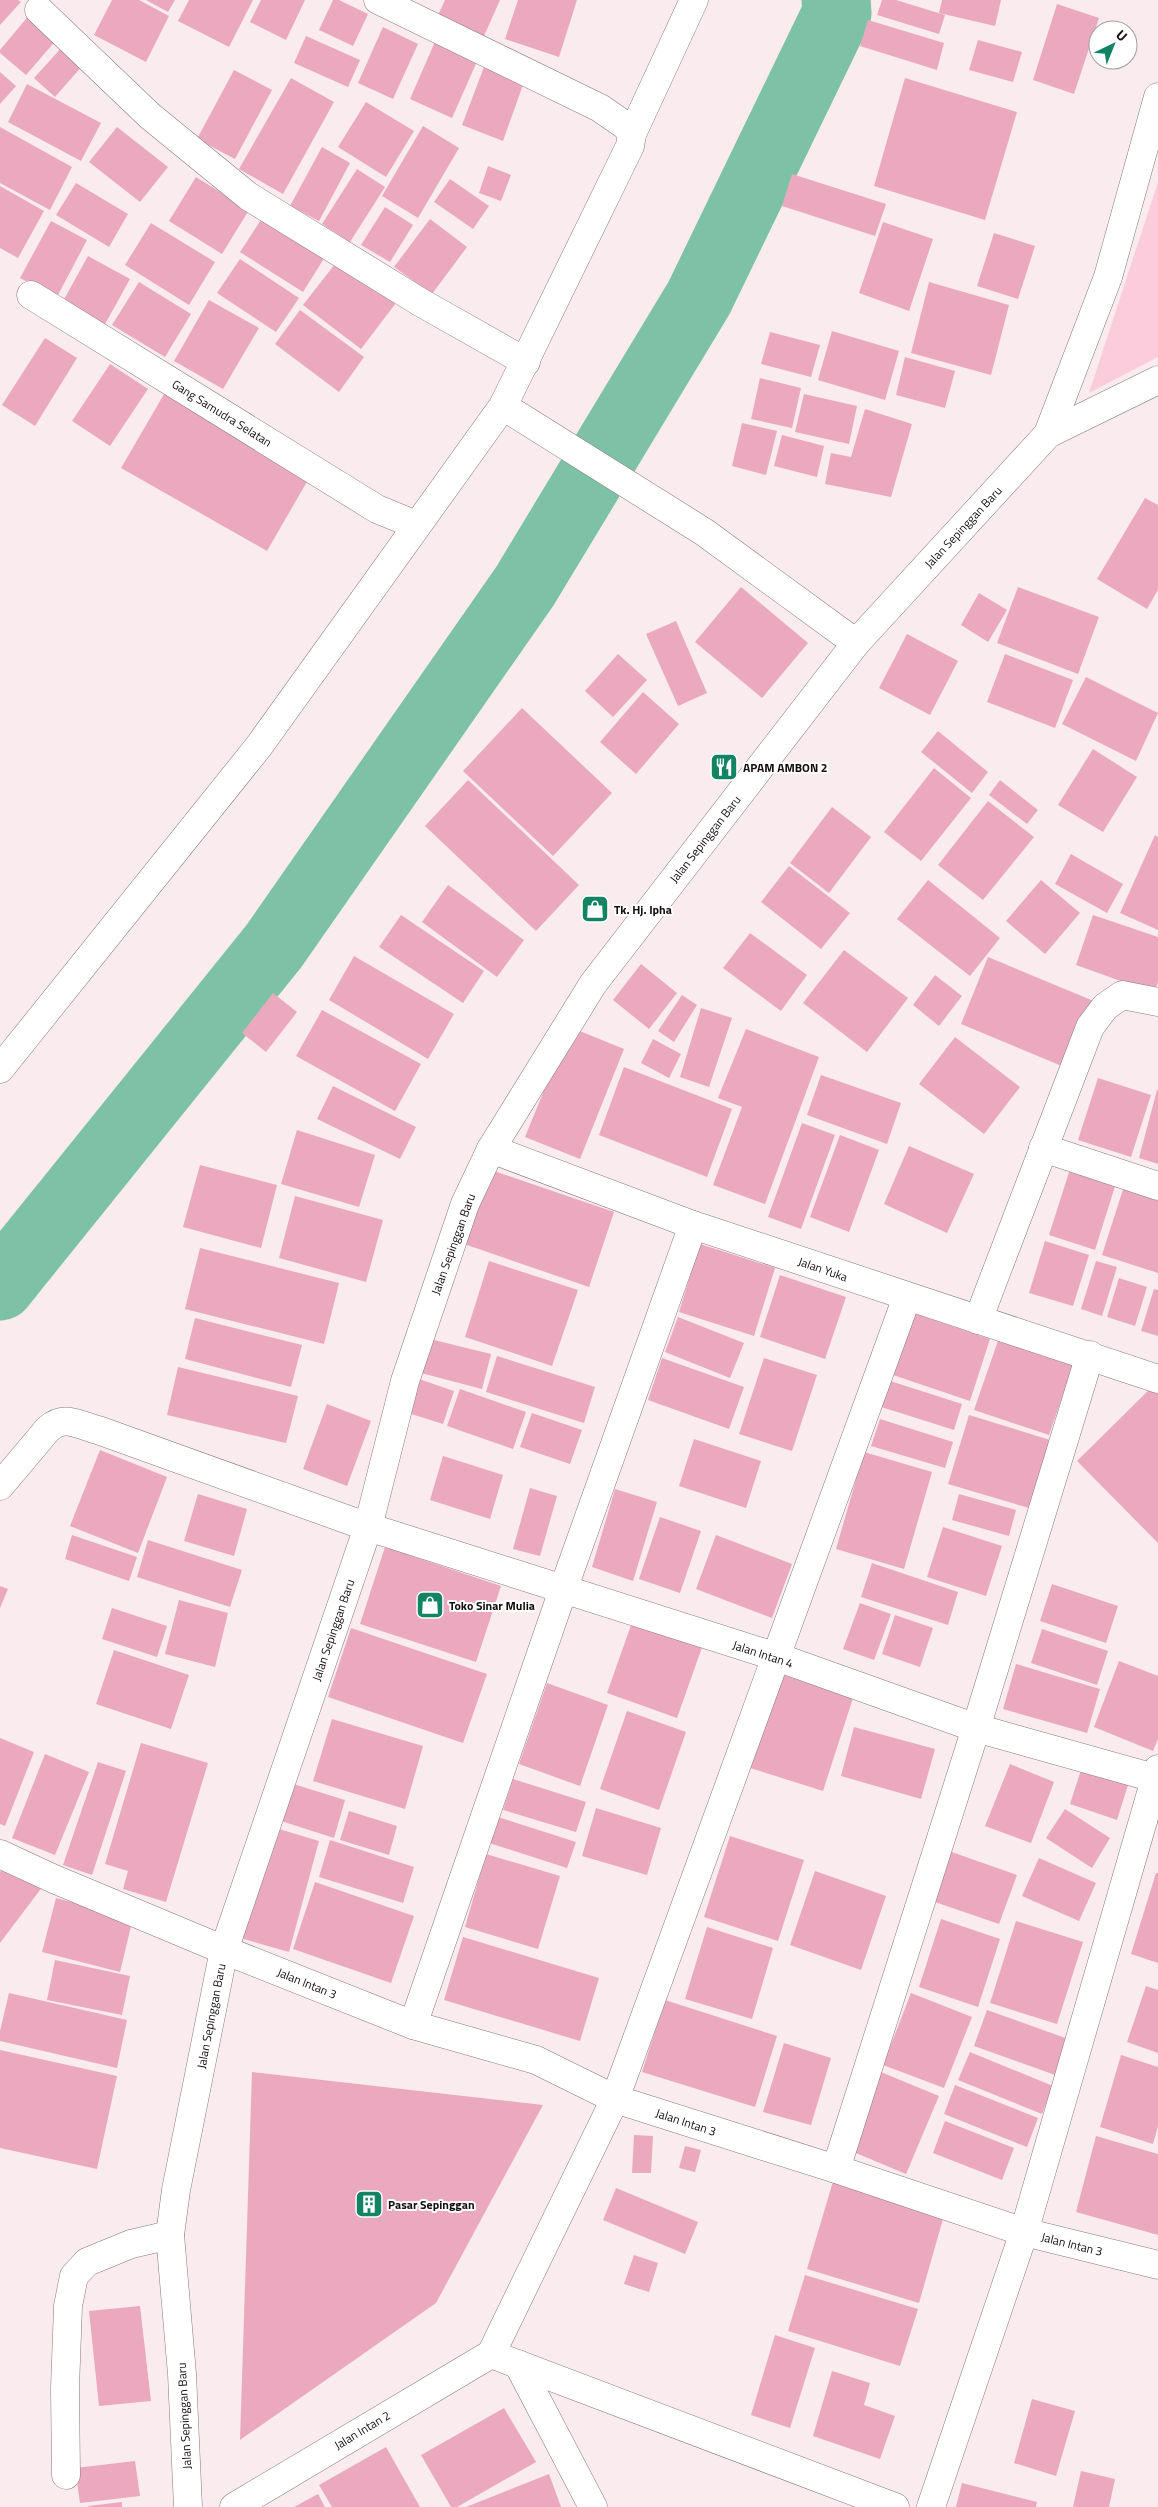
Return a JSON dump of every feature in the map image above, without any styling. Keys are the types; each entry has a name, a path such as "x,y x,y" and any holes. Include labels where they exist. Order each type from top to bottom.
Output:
{"street":[{"path":"378,0 600,108 626,126 632,134"},
{"path":"0,1069 259,746 503,406 630,146 632,134 694,0"},
{"path":"39,10 150,116 248,196 420,302 526,362"},
{"name":"Jalan Sepinggan Baru","path":"188,2507 182,2374 170,2235 176,2190 224,1950 368,1527 405,1381 465,1204 491,1149 593,984 856,643 1048,434 1108,278 1158,97"},
{"name":"Gang Samudra Selatan","path":"31,295 376,509 416,525"},
{"path":"1048,434 1158,380"},
{"path":"503,406 704,532 856,643"},
{"path":"978,1320 1090,1027 1105,1007 1122,995 1158,1002"},
{"path":"1043,1148 1158,1186"},
{"name":"Jalan Yuka","path":"491,1149 693,1225 1158,1379"},
{"path":"413,2025 563,1590 693,1225"},
{"path":"894,2507 491,2354 615,2099 907,1297"},
{"path":"836,2169 976,1728 1090,1355"},
{"name":"Jalan Intan 4","path":"0,1486 48,1429 56,1422 64,1420 107,1433 368,1527 777,1657 976,1728 1157,1775"},
{"path":"931,2507 1024,2232 1157,1775"},
{"name":"Jalan Intan 3","path":"0,1854 54,1879 224,1950 413,2025 536,2060 615,2099 836,2169 1024,2232 1158,2265"},
{"path":"66,2475 65,2388 68,2306 74,2276 87,2262 132,2244 170,2235"},
{"name":"Jalan Intan 2","path":"234,2507 491,2354"},
{"path":"518,2364 593,2507"}],"shaded area":[{"path":"1158,182 1158,357 1089,393"}],"building":[{"path":"0,0 18,0 21,2 0,25"},
{"path":"112,0 139,0 169,16 146,62 94,35"},
{"path":"146,0 175,0 168,12"},
{"path":"189,0 253,0 229,47 178,21"},
{"path":"261,0 305,0 286,40 250,22"},
{"path":"333,0 339,0 368,14 353,46 319,30"},
{"path":"445,0 500,0 484,36 438,15"},
{"path":"518,0 577,0 559,57 505,39"},
{"path":"882,0 896,0 945,15 939,34 877,15"},
{"path":"942,0 1001,0 995,26 939,13"},
{"path":"1057,4 1099,18 1098,20 1088,20 1088,51 1074,94 1033,80"},
{"path":"30,14 58,38 26,75 0,53 0,50"},
{"path":"868,20 944,43 937,70 860,46"},
{"path":"383,27 418,44 393,99 358,83"},
{"path":"306,36 360,60 348,87 294,63"},
{"path":"437,37 479,57 452,118 410,99"},
{"path":"978,40 1022,52 1013,82 969,70"},
{"path":"63,46 83,65 55,97 34,78"},
{"path":"484,67 524,82 503,141 462,125"},
{"path":"234,70 272,90 235,159 197,139"},
{"path":"0,72 16,86 0,104"},
{"path":"291,78 334,102 283,194 239,169"},
{"path":"905,78 1017,112 985,220 874,186"},
{"path":"27,84 101,123 81,161 8,122"},
{"path":"366,102 414,131 386,177 338,147"},
{"path":"423,126 459,148 418,218 382,196"},
{"path":"0,127 72,167 50,210 0,183"},
{"path":"117,127 168,167 140,202 89,162"},
{"path":"322,147 350,163 319,221 290,206"},
{"path":"488,166 511,175 501,201 479,193"},
{"path":"357,169 385,187 350,242 322,224"},
{"path":"792,174 886,204 875,236 782,206"},
{"path":"196,177 249,210 222,254 169,221"},
{"path":"450,179 489,206 473,229 434,202"},
{"path":"76,183 128,214 109,247 56,215"},
{"path":"0,186 44,211 18,258 0,248"},
{"path":"385,207 413,225 390,262 361,245"},
{"path":"268,209 330,249 303,292 240,252"},
{"path":"430,219 467,247 432,294 394,267"},
{"path":"51,221 87,240 57,297 20,278"},
{"path":"883,222 933,239 909,311 859,293"},
{"path":"151,223 215,262 189,305 125,265"},
{"path":"994,233 1035,246 1018,299 977,286"},
{"path":"342,255 399,299 361,349 303,305"},
{"path":"88,256 130,279 104,326 62,303"},
{"path":"240,259 299,298 276,332 217,293"},
{"path":"139,282 191,314 165,357 112,325"},
{"path":"929,282 1009,305 991,375 911,353"},
{"path":"209,300 259,328 223,389 174,361"},
{"path":"300,310 364,357 339,392 275,344"},
{"path":"832,331 899,351 885,400 818,380"},
{"path":"770,332 820,345 811,377 761,364"},
{"path":"45,338 77,358 35,426 2,405"},
{"path":"905,357 955,371 945,408 896,395"},
{"path":"110,364 148,389 110,446 72,421"},
{"path":"760,378 801,388 792,428 751,419"},
{"path":"167,389 312,473 267,551 121,468"},
{"path":"804,394 857,406 849,444 795,432"},
{"path":"865,409 912,424 891,497 825,484 831,453 851,457"},
{"path":"742,423 777,431 766,475 732,466"},
{"path":"782,435 824,446 817,477 774,466"},
{"path":"1145,498 1158,505 1158,590 1147,609 1097,579"},
{"path":"741,587 808,643 762,698 695,642"},
{"path":"1018,587 1099,617 1078,674 997,643"},
{"path":"979,593 1007,610 988,642 961,625"},
{"path":"676,621 707,693 678,706 646,634"},
{"path":"907,634 958,661 930,715 879,688"},
{"path":"618,654 647,680 613,717 585,691"},
{"path":"1005,654 1073,680 1055,728 987,702"},
{"path":"1086,677 1158,713 1136,761 1062,724"},
{"path":"643,692 679,724 636,774 600,742"},
{"path":"522,708 612,793 553,856 463,771"},
{"path":"938,731 988,772 972,793 921,752"},
{"path":"1093,749 1137,777 1103,832 1058,805"},
{"path":"934,768 971,798 921,861 884,832"},
{"path":"468,780 579,885 536,931 425,826"},
{"path":"1000,780 1038,810 1027,824 989,795"},
{"path":"988,801 1034,837 983,900 938,865"},
{"path":"832,807 871,837 829,893 790,863"},
{"path":"1155,835 1158,837 1158,930 1120,913"},
{"path":"1071,854 1123,884 1107,913 1055,884"},
{"path":"789,866 850,913 821,949 761,902"},
{"path":"928,880 1000,938 970,976 897,919"},
{"path":"1041,880 1080,913 1045,954 1006,921"},
{"path":"448,885 524,940 497,977 422,922"},
{"path":"401,915 484,971 463,1003 379,947"},
{"path":"1093,915 1158,937 1158,982 1154,993 1076,965"},
{"path":"750,933 807,975 781,1011 723,968"},
{"path":"844,950 908,998 867,1052 803,1003"},
{"path":"354,956 454,1014 428,1059 329,1000"},
{"path":"988,957 1096,1002 1069,1069 961,1024"},
{"path":"641,964 677,993 649,1029 613,1000"},
{"path":"935,975 962,996 939,1026 913,1005"},
{"path":"273,993 297,1012 266,1052 242,1033"},
{"path":"682,995 697,1005 674,1042 658,1031"},
{"path":"701,1008 732,1018 709,1087 680,1077"},
{"path":"322,1010 421,1064 395,1111 296,1056"},
{"path":"570,1027 624,1049 580,1159 525,1137"},
{"path":"746,1029 819,1057 765,1204 713,1185 742,1107 718,1098"},
{"path":"955,1037 1020,1087 984,1134 919,1084"},
{"path":"653,1039 681,1054 669,1078 641,1063"},
{"path":"624,1067 732,1109 707,1177 599,1135"},
{"path":"821,1075 901,1103 887,1144 807,1115"},
{"path":"1098,1078 1151,1095 1131,1157 1078,1140"},
{"path":"333,1086 416,1127 400,1159 317,1119"},
{"path":"1158,1090 1158,1164 1139,1158"},
{"path":"802,1123 835,1135 801,1229 768,1217"},
{"path":"297,1130 375,1155 359,1207 281,1184"},
{"path":"840,1135 879,1150 849,1232 810,1217"},
{"path":"909,1146 974,1174 947,1233 884,1204"},
{"path":"200,1165 277,1185 261,1248 183,1227"},
{"path":"485,1168 614,1212 589,1287 461,1243"},
{"path":"1070,1169 1116,1183 1095,1250 1049,1235"},
{"path":"1126,1180 1158,1191 1158,1273 1102,1255"},
{"path":"295,1196 383,1220 366,1282 279,1258"},
{"path":"1045,1241 1089,1255 1073,1306 1029,1293"},
{"path":"700,1244 775,1268 754,1336 679,1312"},
{"path":"200,1248 339,1283 324,1344 185,1309"},
{"path":"489,1261 578,1290 552,1366 465,1337"},
{"path":"1096,1261 1117,1267 1102,1316 1081,1309"},
{"path":"780,1275 846,1297 825,1359 760,1337"},
{"path":"1119,1278 1147,1287 1135,1326 1107,1317"},
{"path":"1154,1289 1158,1290 1158,1336 1141,1331"},
{"path":"913,1313 990,1339 970,1401 893,1375"},
{"path":"678,1317 744,1343 730,1378 665,1352"},
{"path":"195,1318 302,1345 291,1387 185,1359"},
{"path":"1001,1332 1076,1357 1049,1435 974,1410"},
{"path":"430,1339 491,1354 482,1389 421,1373"},
{"path":"497,1356 595,1387 584,1423 486,1392"},
{"path":"662,1358 744,1387 729,1429 648,1400"},
{"path":"764,1358 817,1375 792,1451 739,1434"},
{"path":"178,1367 298,1396 286,1443 167,1415"},
{"path":"416,1378 454,1391 443,1424 405,1412"},
{"path":"884,1379 962,1404 954,1430 875,1405"},
{"path":"1154,1385 1158,1389 1158,1543 1077,1461"},
{"path":"460,1389 526,1412 513,1449 447,1426"},
{"path":"327,1404 371,1421 347,1486 303,1469"},
{"path":"532,1413 582,1430 570,1464 520,1447"},
{"path":"969,1415 1050,1440 1029,1508 948,1484"},
{"path":"880,1419 953,1442 945,1468 871,1446"},
{"path":"694,1439 761,1461 746,1508 679,1486"},
{"path":"100,1450 167,1477 138,1553 70,1526"},
{"path":"864,1452 932,1472 904,1569 836,1549"},
{"path":"443,1456 503,1475 490,1519 430,1500"},
{"path":"530,1488 557,1496 540,1556 513,1549"},
{"path":"615,1489 657,1502 633,1581 592,1567"},
{"path":"198,1494 247,1509 234,1556 184,1541"},
{"path":"959,1494 1016,1510 1009,1536 952,1520"},
{"path":"660,1517 701,1531 680,1593 639,1579"},
{"path":"943,1527 1002,1546 986,1596 927,1577"},
{"path":"72,1535 137,1557 129,1581 65,1559"},
{"path":"716,1535 792,1564 772,1618 696,1589"},
{"path":"148,1540 242,1570 230,1607 137,1577"},
{"name":"Toko Sinar Mulia","path":"385,1547 501,1586 476,1662 360,1624"},
{"path":"872,1563 958,1592 948,1625 861,1597"},
{"path":"1052,1584 1118,1606 1106,1643 1040,1621"},
{"path":"0,1586 8,1589 0,1608"},
{"path":"179,1600 228,1613 215,1667 165,1654"},
{"path":"860,1603 891,1614 874,1660 843,1649"},
{"path":"112,1608 167,1626 157,1657 102,1639"},
{"path":"635,1614 705,1639 677,1718 607,1693"},
{"path":"895,1615 933,1628 920,1667 882,1654"},
{"path":"351,1628 487,1674 463,1743 328,1697"},
{"path":"1042,1629 1108,1651 1097,1685 1031,1663"},
{"path":"114,1650 189,1675 171,1729 96,1704"},
{"path":"1119,1661 1158,1676 1158,1739 1153,1751 1094,1727"},
{"path":"1016,1664 1100,1689 1087,1733 1003,1709"},
{"path":"777,1673 853,1698 823,1791 747,1767"},
{"path":"547,1683 608,1705 580,1786 519,1764"},
{"path":"627,1711 686,1732 659,1810 600,1789"},
{"path":"332,1719 423,1746 405,1809 313,1781"},
{"path":"854,1727 935,1749 921,1799 841,1776"},
{"path":"0,1738 34,1752 5,1826 0,1824"},
{"path":"141,1743 208,1763 166,1902 123,1889 128,1871 105,1864"},
{"path":"45,1754 89,1772 55,1855 12,1838"},
{"path":"98,1762 126,1771 92,1875 63,1865"},
{"path":"1010,1764 1054,1782 1031,1843 985,1826"},
{"path":"1081,1770 1128,1785 1117,1820 1070,1804"},
{"path":"513,1779 586,1802 576,1832 503,1810"},
{"path":"287,1782 345,1800 334,1838 275,1819"},
{"path":"596,1808 661,1828 647,1875 582,1856"},
{"path":"1065,1809 1110,1838 1092,1868 1046,1838"},
{"path":"349,1811 397,1826 389,1855 340,1840"},
{"path":"492,1815 576,1842 567,1868 483,1841"},
{"path":"269,1826 319,1841 289,1952 237,1937"},
{"path":"730,1836 804,1860 778,1941 704,1917"},
{"path":"330,1840 414,1867 403,1903 319,1877"},
{"path":"949,1851 1017,1875 999,1924 932,1901"},
{"path":"486,1854 560,1876 538,1949 465,1927"},
{"path":"1039,1858 1096,1883 1079,1921 1022,1896"},
{"path":"8,1861 43,1886 0,1943 0,1872"},
{"path":"815,1871 886,1896 861,1970 790,1945"},
{"path":"1156,1873 1158,1873 1158,1963 1131,1954"},
{"path":"315,1882 414,1916 391,1983 293,1949"},
{"path":"56,1898 133,1918 120,1972 42,1952"},
{"path":"941,1919 1000,1939 978,2007 919,1987"},
{"path":"1016,1921 1083,1942 1057,2024 990,2003"},
{"path":"707,1927 773,1948 752,2019 685,1999"},
{"path":"463,1937 599,1978 580,2041 444,2000"},
{"path":"55,1960 130,1976 122,2015 47,2000"},
{"path":"1146,1986 1158,1990 1158,2053 1127,2042"},
{"path":"9,1993 127,2020 117,2068 0,2041 0,2031"},
{"path":"911,1993 972,2017 944,2088 883,2065"},
{"path":"665,2000 777,2036 755,2107 642,2072"},
{"path":"987,2010 1071,2040 1058,2076 974,2046"},
{"path":"784,2043 831,2058 811,2125 763,2112"},
{"path":"0,2050 117,2076 97,2169 0,2148"},
{"path":"970,2052 1053,2086 1042,2114 958,2080"},
{"path":"1121,2055 1158,2067 1158,2126 1153,2144 1100,2127"},
{"path":"876,2070 939,2096 906,2174 844,2148"},
{"name":"Pasar Sepinggan","path":"252,2072 543,2105 436,2303 240,2440"},
{"path":"955,2085 1038,2118 1027,2147 944,2114"},
{"path":"945,2121 1014,2148 1002,2180 933,2153"},
{"path":"634,2135 653,2136 651,2173 632,2173"},
{"path":"1096,2136 1158,2154 1158,2235 1076,2212"},
{"path":"685,2146 701,2150 695,2172 679,2168"},
{"path":"834,2178 945,2212 919,2303 807,2269"},
{"path":"616,2188 698,2222 685,2254 603,2220"},
{"path":"634,2255 658,2263 649,2292 624,2284"},
{"path":"805,2275 918,2309 900,2366 788,2331"},
{"path":"140,2306 151,2401 99,2406 89,2311"},
{"path":"775,2335 815,2348 790,2428 751,2415"},
{"path":"832,2371 870,2383 864,2405 895,2416 880,2459 813,2436"},
{"path":"1032,2399 1075,2411 1056,2476 1014,2463"},
{"path":"504,2408 536,2462 457,2507 451,2507 421,2455"},
{"path":"386,2447 420,2507 332,2507 319,2485"},
{"path":"135,2461 140,2496 80,2503 75,2468"},
{"path":"1081,2471 1115,2479 1109,2507 1073,2507"},
{"path":"549,2474 561,2507 466,2507"},
{"path":"962,2483 1037,2502 1036,2507 956,2507"},
{"path":"318,2494 325,2507 294,2507"},
{"path":"122,2502 122,2507 88,2506"}],"waterway":[{"path":"0,1286 274,946 525,586 699,298 837,13 836,0"}],"place":[{"name":"APAM AMBON 2","path":"724,767"},
{"name":"Tk. Hj. Ipha","path":"595,909"},
{"name":"Toko Sinar Mulia","path":"430,1605"},
{"name":"Pasar Sepinggan","path":"369,2204"}]}
